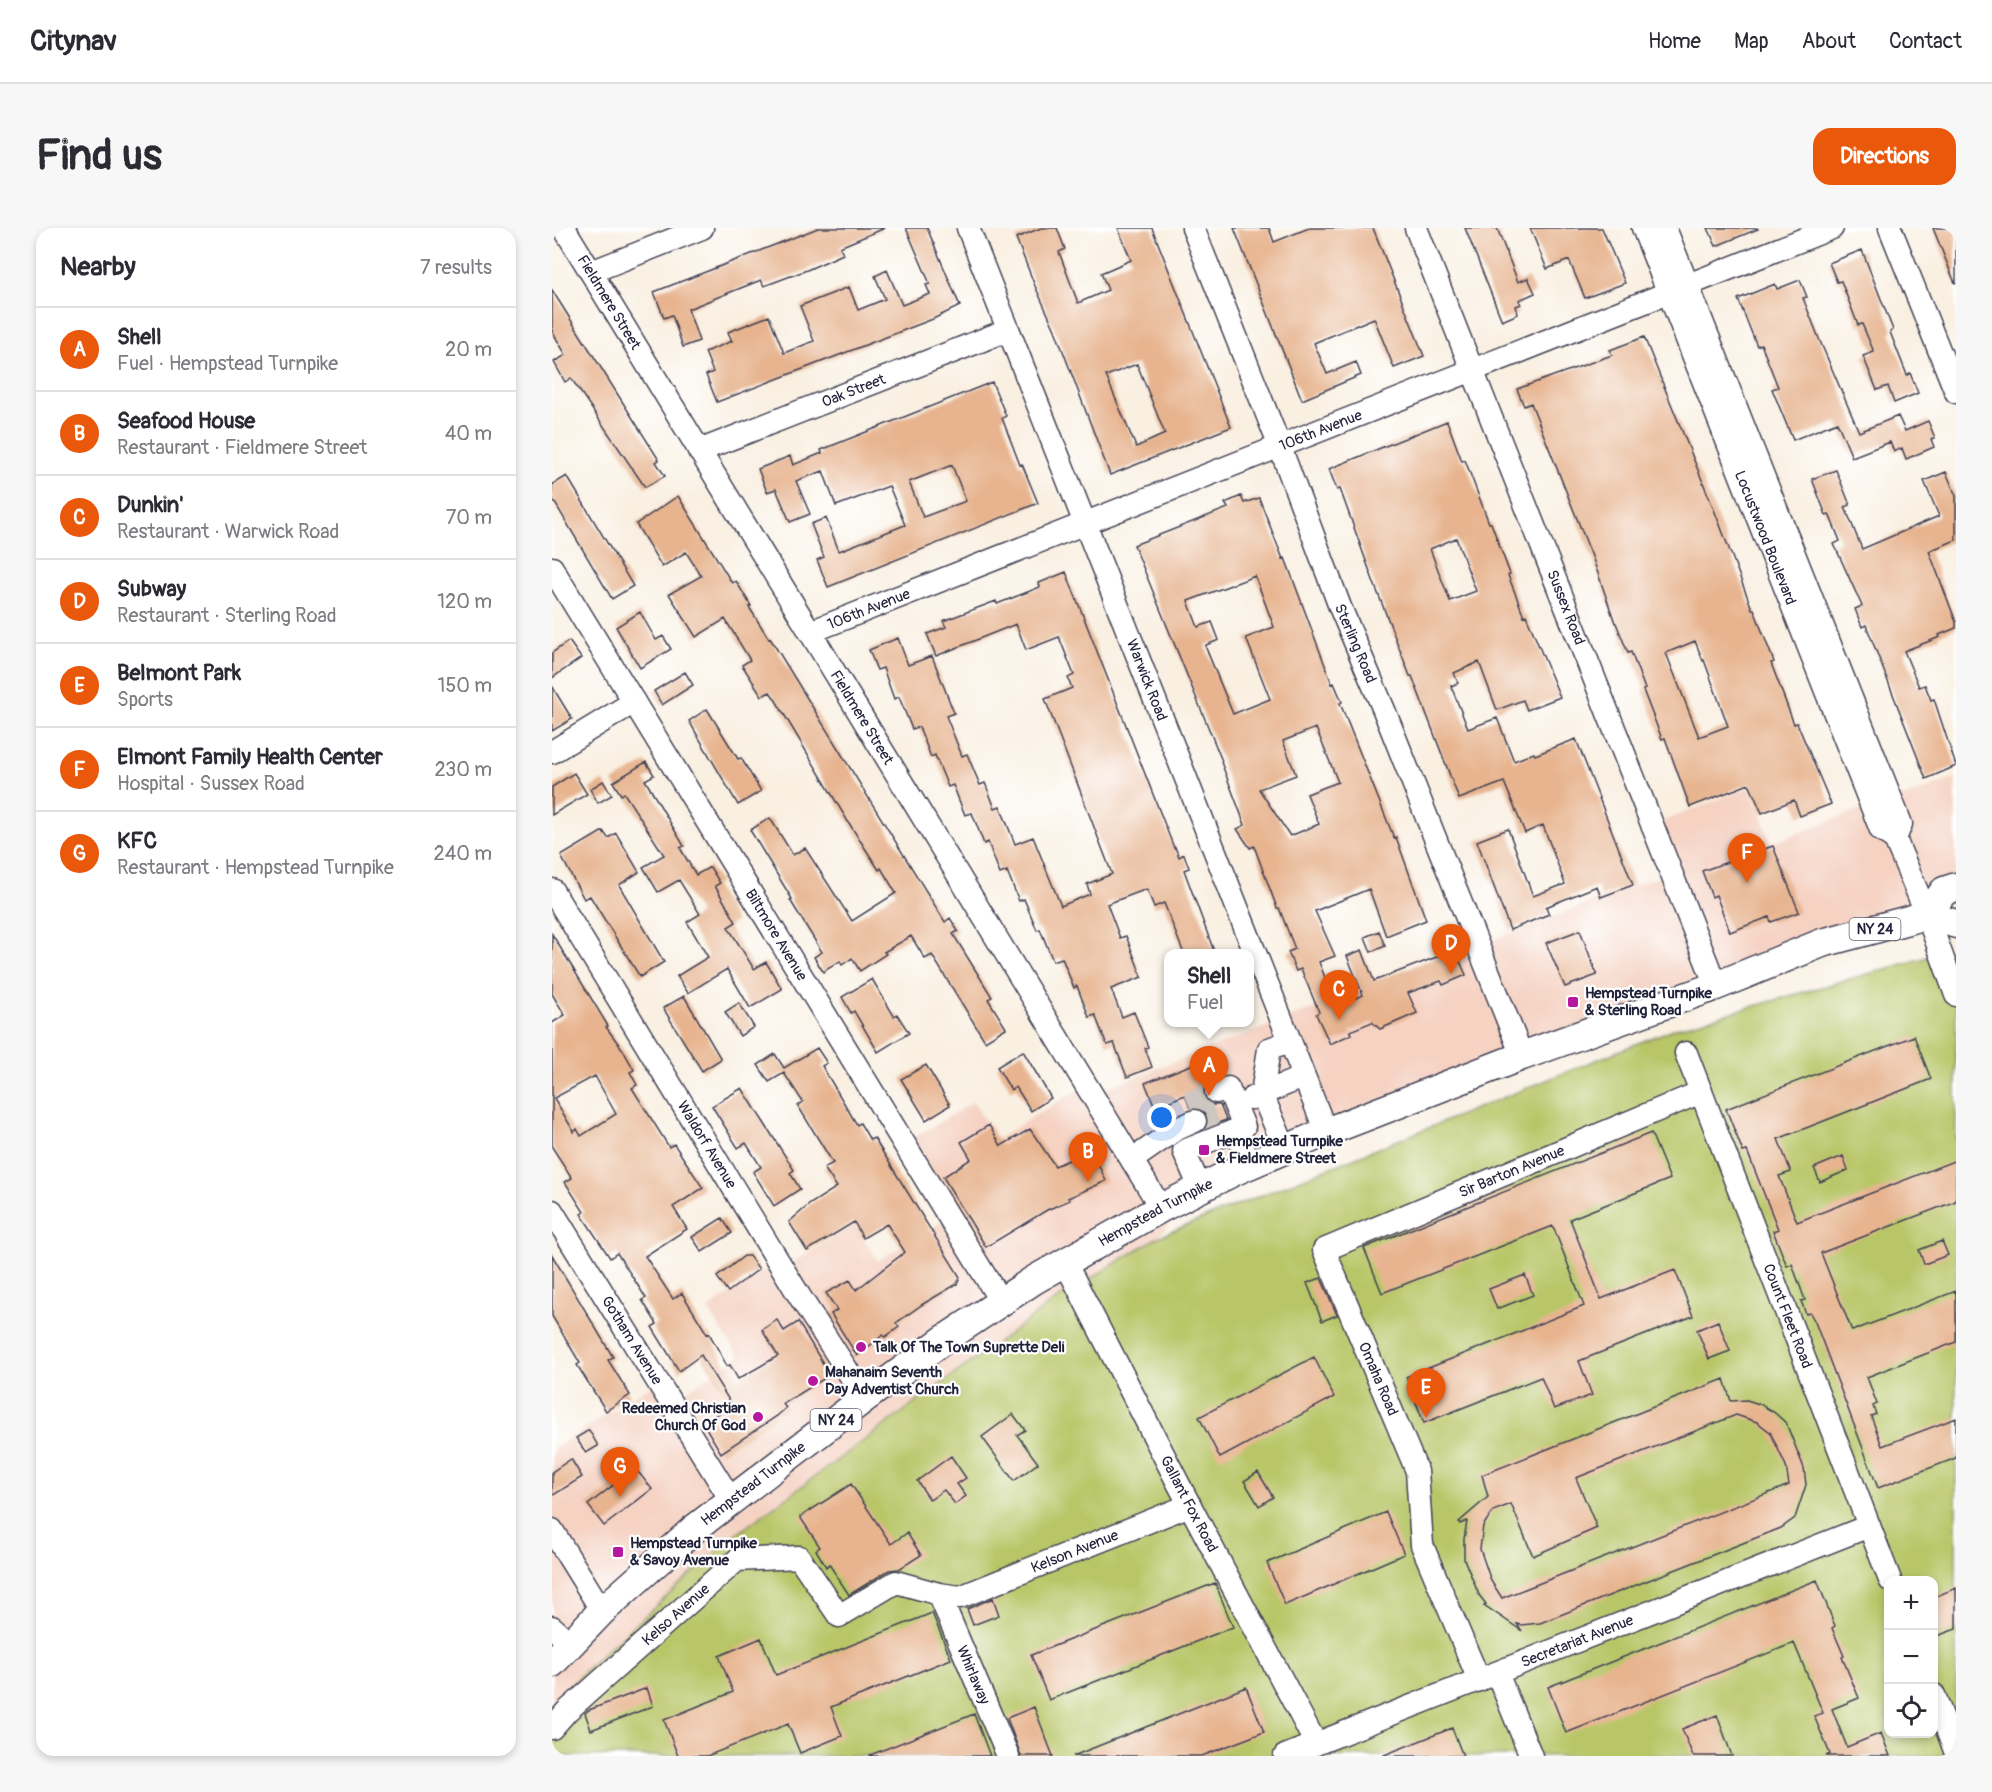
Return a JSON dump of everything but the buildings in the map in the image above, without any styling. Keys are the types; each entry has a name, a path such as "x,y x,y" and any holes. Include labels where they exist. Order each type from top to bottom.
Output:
{"main road":[{"path":"1956,887 1944,891 1927,915 1956,924"},
{"name":"Hempstead Turnpike","path":"558,1644 602,1611 676,1544 731,1500 942,1341 1065,1262 1161,1208 1285,1149 1522,1056 1716,986 1822,943 1927,915"}],"street":[{"name":"Fieldmere Street","path":"564,228 1161,1208"},
{"path":"591,272 702,228"},
{"name":"Warwick Road","path":"968,228 1252,949"},
{"name":"Sterling Road","path":"1193,228 1341,608 1522,1056"},
{"name":"Sussex Road","path":"1416,228 1716,986"},
{"name":"Locustwood Boulevard","path":"1644,228 1679,289 1801,600 1901,824 1895,839 1927,915 1956,995"},
{"name":"Locustwood Boulevard","path":"1665,228 1679,289"},
{"name":"106th Avenue","path":"810,632 1086,525 1832,228"},
{"path":"1890,228 1956,392"},
{"name":"Oak Street","path":"699,451 1008,330"},
{"name":"Biltmore Avenue","path":"552,568 1001,1302"},
{"path":"552,752 634,702"},
{"name":"Waldorf Avenue","path":"552,890 800,1297 865,1398"},
{"name":"Warwick Road","path":"1254,953 1326,1132"},
{"path":"1285,1149 1262,1094 1269,1049 1289,1042"},
{"name":"Count Fleet Road","path":"1686,1053 1888,1576"},
{"path":"1184,1151 1244,1126 1225,1103 1262,1094 1303,1077"},
{"name":"Sir Barton Avenue","path":"1324,1250 1701,1092"},
{"path":"1132,1160 1186,1118 1184,1151 1200,1188"},
{"path":"1235,1130 1250,1165"},
{"name":"Gotham Avenue","path":"552,1211 731,1500"},
{"name":"Omaha Road","path":"1324,1250 1417,1471 1422,1545 1531,1756"},
{"name":"Gallant Fox Road","path":"1065,1262 1190,1506 1316,1744"},
{"name":"Kelson Avenue","path":"949,1595 1190,1506"},
{"name":"Secretariat Avenue","path":"1285,1756 1869,1526"},
{"path":"552,1530 602,1611"},
{"name":"Kelso Avenue","path":"552,1728 567,1711 737,1560 799,1557 839,1616 896,1582 949,1595"},
{"name":"Whirlaway","path":"949,1595 1008,1756"},
{"path":"1938,1706 1956,1753"}],"shaded area":[{"path":"1956,778 1956,887 1200,1188 1158,1237 1057,1299 588,1667 552,1705 552,1450 645,1389 661,1381 673,1400 739,1356 708,1309 774,1264 779,1271 854,1224 878,1261 944,1220 900,1146 973,1102 997,1139 1082,1087 1089,1097 1109,1087 1667,875 1649,827 1749,787 1772,843 1856,811"}],"green space":[{"path":"1956,949 1956,1756 552,1756 552,1705 588,1667 734,1536 1057,1299 1158,1237 1673,1029"}],"tunnel":[{"path":"1188,1103 1216,1092"},
{"path":"1195,1121 1223,1110"}],"place":[{"name":"Elmont Family Health Center","path":"1747,883"},
{"name":"Subway","path":"1451,974"},
{"name":"Hempstead Turnpike & Sterling Road","path":"1573,1002"},
{"name":"Dunkin'","path":"1339,1020"},
{"name":"Shell","path":"1209,1096"},
{"name":"Hempstead Turnpike & Fieldmere Street","path":"1204,1150"},
{"name":"Seafood House","path":"1088,1182"},
{"name":"Talk Of The Town Suprette Deli","path":"861,1347"},
{"name":"Mahanaim Seventh Day Adventist Church","path":"813,1381"},
{"name":"Redeemed Christian Church Of God","path":"758,1417"},
{"name":"Belmont Park","path":"1426,1418"},
{"name":"KFC","path":"620,1497"},
{"name":"Hempstead Turnpike & Savoy Avenue","path":"618,1552"}]}
